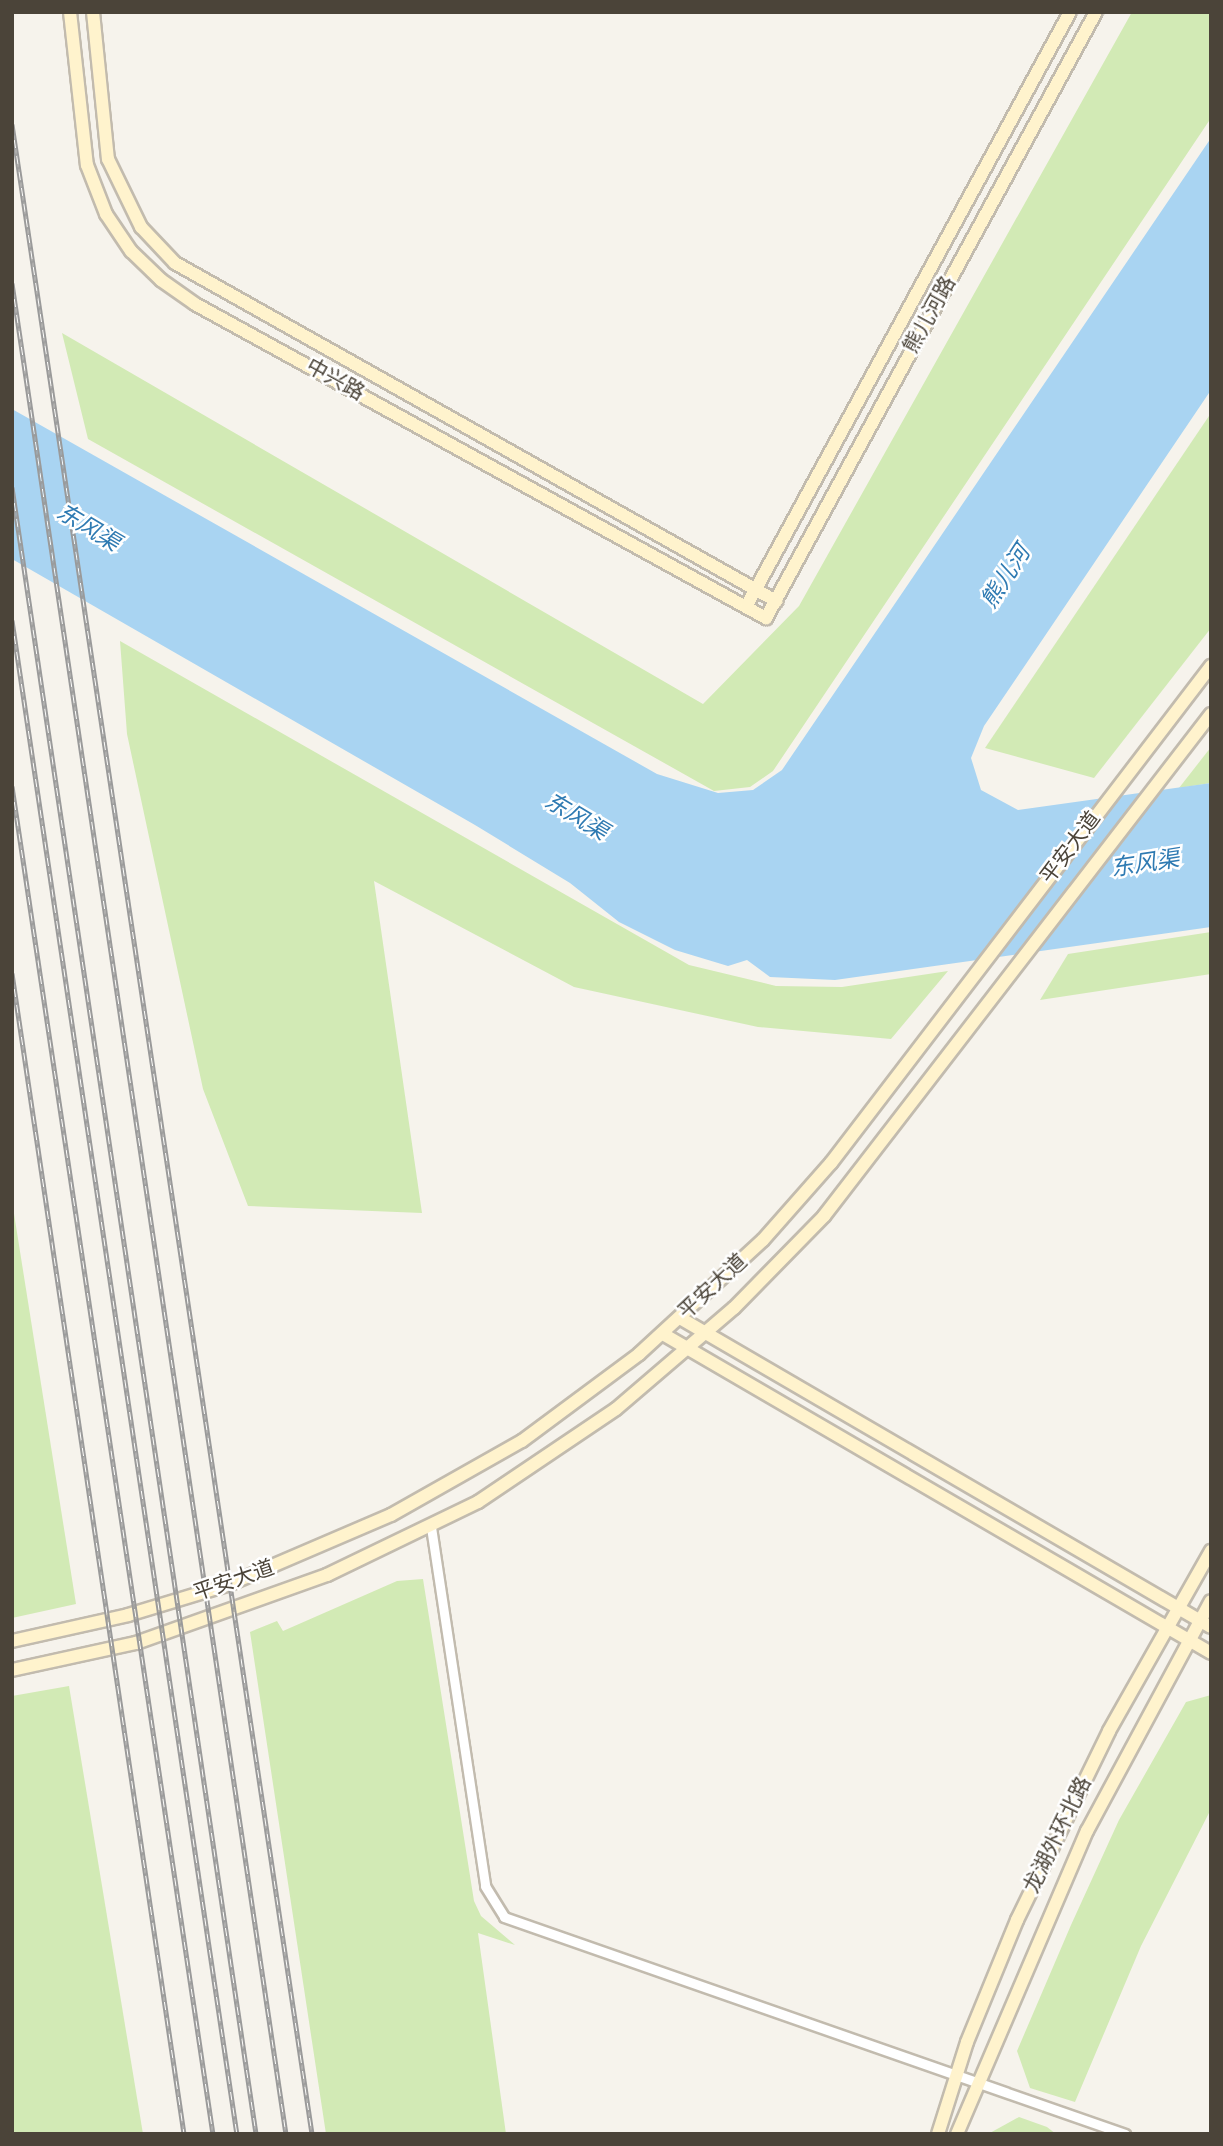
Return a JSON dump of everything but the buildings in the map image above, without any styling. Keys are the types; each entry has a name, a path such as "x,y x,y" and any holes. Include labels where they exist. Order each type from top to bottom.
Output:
{"street":[{"name":"中兴路","path":"70,12 87,165 111,223 161,280 195,304 766,618"},
{"name":"中兴路","path":"93,12 108,159 141,227 175,263 776,601"},
{"name":"熊儿河路","path":"746,607 1070,12"},
{"name":"熊儿河路","path":"766,618 1096,12"},
{"name":"平安大道","path":"12,1641 128,1615 230,1584 391,1515 522,1441 663,1334 803,1197 1211,666"},
{"name":"平安大道","path":"12,1670 136,1643 239,1611 431,1527 579,1435 688,1349 824,1216 1211,714"},
{"path":"680,1318 1205,1624"},
{"path":"663,1334 1211,1653"},
{"path":"431,1527 485,1886 497,1910 528,1930 1125,2134"},
{"name":"龙湖外环北路","path":"938,2134 956,2076 1017,1920 1166,1627 1211,1551"},
{"name":"龙湖外环北路","path":"957,2134 976,2083 1087,1830 1188,1640 1205,1624 1211,1601"}],"green space":[{"path":"1132,12 1211,12 1211,118 773,771 750,787 714,791 88,439 62,333 703,704 799,606"},
{"path":"1211,413 1211,628 1094,778 985,748"},
{"path":"120,641 689,965 776,986 842,987 948,971 891,1039 758,1027 574,987 374,881 422,1213 248,1206 203,1089 127,734"},
{"path":"1211,747 1211,783 1179,788"},
{"path":"1211,932 1211,974 1040,1000 1068,954"},
{"path":"12,1201 76,1604 12,1618"},
{"path":"423,1579 474,1901 481,1916 515,1945 478,1933 506,2134 326,2134 250,1632 277,1621 283,1631 397,1581"},
{"path":"69,1686 143,2134 12,2134 12,1696"},
{"path":"1211,1695 1211,1809 1141,1946 1075,2102 1030,2088 1017,2051 1119,1820 1186,1702"},
{"path":"1019,2117 1047,2127 1056,2134 988,2134"}],"water":[{"path":"1211,138 1211,390 984,726 971,758 981,790 1018,810 1211,783 1211,927 835,980 770,977 747,960 728,966 675,950 619,922 570,883 475,825 12,559 12,409 657,774 718,793 753,790 782,770"}],"railway":[{"path":"12,124 312,2134"},
{"path":"12,283 286,2134"},
{"path":"12,487 256,2134"},
{"path":"12,620 237,2134"},
{"path":"12,786 213,2134"},
{"path":"12,973 184,2134"}],"water label":[{"name":"东风渠","path":"88,528"},
{"name":"熊儿河","path":"1006,577"},
{"name":"东风渠","path":"576,817"},
{"name":"东风渠","path":"1145,864"}]}
